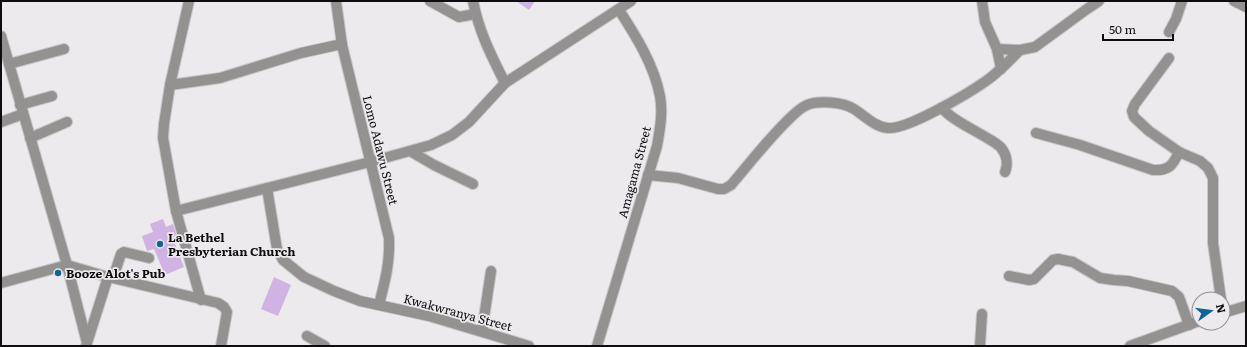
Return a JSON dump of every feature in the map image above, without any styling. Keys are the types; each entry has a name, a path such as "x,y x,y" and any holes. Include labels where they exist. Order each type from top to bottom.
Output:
{"street":[{"path":"189,1 170,84 163,138 176,211 201,300"},
{"name":"Lomo Adawu Street","path":"336,1 342,44 386,225 389,245 389,265 379,305"},
{"path":"430,1 459,17 475,14"},
{"path":"473,1 475,14 483,38 505,83"},
{"path":"176,211 432,145 452,135 469,122 505,83 632,1"},
{"path":"982,1 985,22 997,49 1001,69"},
{"path":"997,49 1020,50 1035,47 1099,1"},
{"path":"1168,32 1178,15 1182,1"},
{"path":"1234,1 1246,7"},
{"name":"Amagama Street","path":"597,346 657,146 661,124 660,97 655,76 648,59 619,10"},
{"path":"1,36 67,265 87,345"},
{"path":"170,84 220,78 301,53 342,44"},
{"path":"9,64 64,49"},
{"path":"648,175 678,178 718,189 728,187 732,185 776,131 806,106 821,102 847,106 853,108 876,124 889,129 897,127 918,120 986,81 1001,69 1020,50"},
{"path":"1169,58 1135,104 1132,111 1134,117 1149,131 1180,152 1200,161 1208,168 1213,178 1213,244 1220,291"},
{"path":"1,122 52,96"},
{"path":"941,108 1002,148 1006,159 1007,167 1005,172"},
{"path":"30,138 67,122"},
{"path":"1036,133 1080,145 1153,170 1170,167 1180,152"},
{"path":"410,151 434,165 473,184"},
{"name":"Kwakwranya Street","path":"267,188 277,249 283,260 310,281 360,301 417,313 529,346"},
{"path":"87,345 120,254 124,252 149,258"},
{"path":"1010,276 1029,280 1034,279 1053,260 1058,259 1073,262 1100,278 1128,281 1172,291 1179,297 1189,325 1145,344 1130,346"},
{"path":"1,283 67,265 111,278 218,303 224,307 227,312 221,346"},
{"path":"482,331 491,272"},
{"path":"1231,310 1246,306"},
{"path":"980,346 982,314"},
{"path":"307,336 325,346"}],"building":[{"path":"516,1 535,1 529,10"},
{"name":"La Bethel Presbyterian Church","path":"163,219 166,227 173,224 177,237 173,239 184,267 165,275 154,249 147,251 142,236 153,232 150,224"},
{"path":"274,277 291,285 278,316 261,309"}],"place":[{"name":"La Bethel Presbyterian Church","path":"160,244"},
{"name":"Booze Alot's Pub","path":"58,273"}]}
